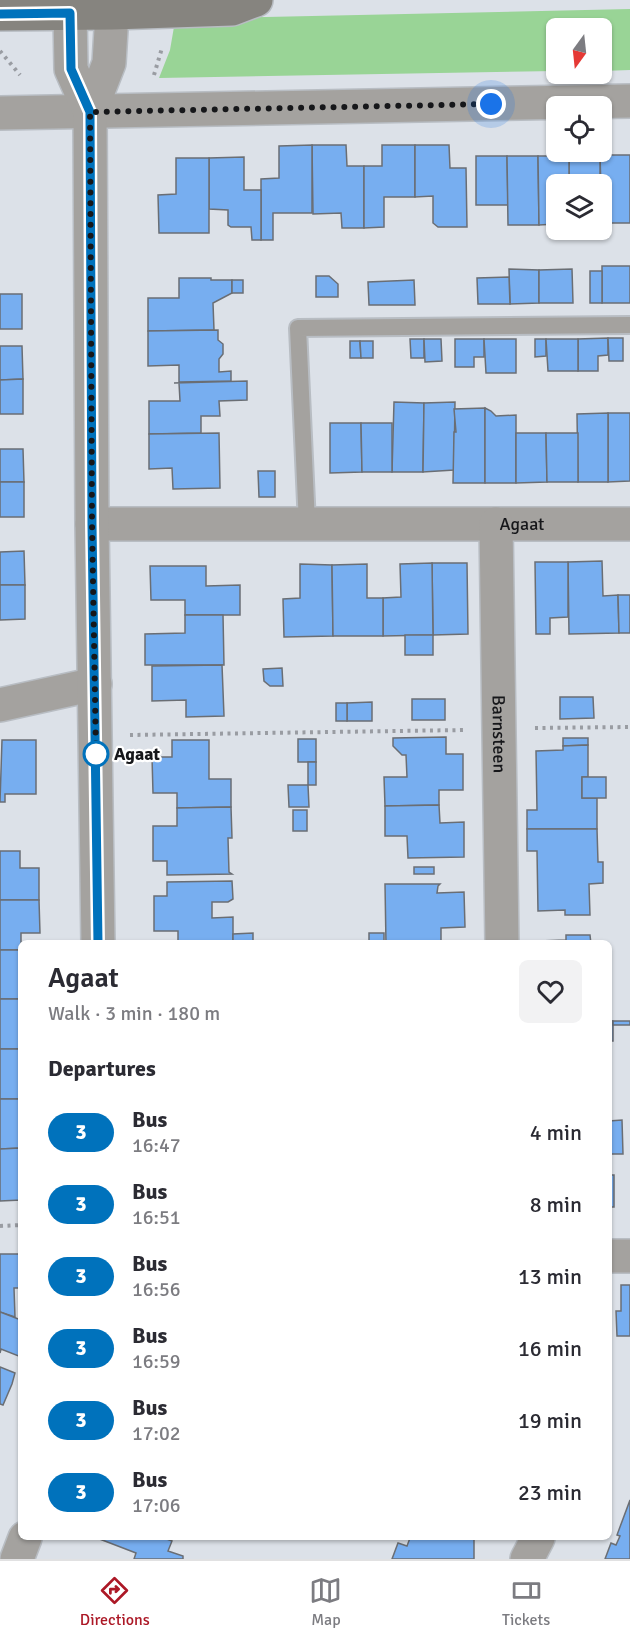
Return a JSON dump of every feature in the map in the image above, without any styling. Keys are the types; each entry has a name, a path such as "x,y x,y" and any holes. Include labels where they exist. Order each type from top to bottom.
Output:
{"main road":[{"path":"0,14 108,6 232,9 256,0"}],"street":[{"path":"98,940 92,524 90,112 110,63 108,6"},
{"path":"73,7 71,69 90,112"},
{"path":"0,113 630,100"},
{"name":"Agaat","path":"92,524 630,524"},
{"name":"Barnsteen","path":"496,524 502,940"},
{"path":"0,705 95,684"},
{"path":"612,1256 630,1256"},
{"path":"17,1559 24,1540"},
{"path":"527,1559 537,1540"}],"lane":[{"path":"307,524 298,328 630,325"}],"path":[{"path":"96,735 630,727"},
{"path":"0,1226 18,1225"}],"green space":[{"path":"630,9 630,70 612,71 612,18 546,18 546,71 159,78 170,50 175,21 180,19"}],"building":[{"path":"312,145 346,145 347,166 364,166 364,228 342,228 341,213 313,214"},
{"path":"312,145 312,213 273,213 273,240 261,240 261,179 279,178 279,146"},
{"path":"382,145 415,145 415,197 384,197 384,227 364,228 364,166 382,166"},
{"path":"415,145 449,145 450,168 466,168 467,227 438,227 433,223 433,196 415,197"},
{"path":"612,155 630,155 630,223 612,223 612,174 601,174 600,162 612,162"},
{"path":"476,156 507,156 508,205 476,205"},
{"path":"507,156 538,156 539,225 508,225"},
{"path":"538,156 546,156 546,162 569,162 569,174 546,174 546,225 539,225"},
{"path":"244,157 244,190 261,190 261,240 252,240 251,227 228,225 228,210 209,209 209,158"},
{"path":"176,158 209,158 209,233 159,233 158,195 176,194"},
{"path":"569,162 600,162 600,174 569,174"},
{"path":"602,266 630,266 630,303 602,303"},
{"path":"509,269 539,270 539,303 510,304"},
{"path":"572,269 573,303 539,303 539,270"},
{"path":"590,271 602,271 602,303 590,303"},
{"path":"316,276 329,276 338,284 338,297 316,297"},
{"path":"509,277 510,304 478,304 477,278"},
{"path":"179,278 232,280 232,293 213,303 214,330 148,331 148,298 179,298"},
{"path":"232,280 243,280 243,293 232,293"},
{"path":"414,280 415,305 369,305 368,282"},
{"path":"0,294 22,294 22,329 0,329"},
{"path":"218,330 218,340 223,344 223,354 219,359 219,372 231,371 231,381 179,382 179,365 148,366 148,331"},
{"path":"608,338 608,355 598,356 598,371 578,371 578,339"},
{"path":"608,338 623,338 623,361 609,361"},
{"path":"410,339 424,339 424,358 411,358"},
{"path":"424,339 441,339 442,361 425,362"},
{"path":"455,339 484,339 484,357 474,357 474,367 455,367"},
{"path":"484,339 516,339 516,373 486,373"},
{"path":"535,339 546,339 546,356 535,357"},
{"path":"546,339 578,339 578,371 548,371"},
{"path":"350,341 360,341 361,358 350,358"},
{"path":"360,341 373,341 373,358 361,358"},
{"path":"0,346 22,346 23,379 0,380"},
{"path":"23,379 23,414 0,414 0,380"},
{"path":"247,381 247,400 219,401 220,416 201,416 201,433 149,434 149,401 180,401 179,383 174,383"},
{"path":"394,402 424,403 423,472 392,472"},
{"path":"455,402 454,470 423,472 424,403"},
{"path":"485,408 485,483 453,483 454,432 456,432 454,409"},
{"path":"485,408 496,416 516,415 516,483 485,483"},
{"path":"608,413 630,413 630,481 608,482"},
{"path":"608,413 608,482 578,482 577,414"},
{"path":"330,423 361,423 362,472 330,473"},
{"path":"361,423 392,423 392,472 362,472"},
{"path":"219,433 220,488 173,489 172,468 149,469 149,434"},
{"path":"516,433 546,433 547,482 516,483"},
{"path":"546,433 578,433 578,482 547,482"},
{"path":"0,449 23,449 24,482 0,482"},
{"path":"258,471 275,471 275,497 259,497"},
{"path":"0,482 24,482 24,517 0,517"},
{"path":"24,551 25,585 0,585 0,552"},
{"path":"602,561 603,596 618,595 619,633 569,634 568,562"},
{"path":"535,562 568,562 568,617 550,618 550,634 536,634"},
{"path":"432,563 467,563 468,634 433,635"},
{"path":"432,563 433,635 383,636 383,598 401,597 400,564"},
{"path":"300,564 332,565 333,636 284,637 283,599 300,598"},
{"path":"367,564 367,598 383,598 383,636 333,636 332,565"},
{"path":"150,566 206,566 206,586 240,585 240,615 185,615 185,600 151,600"},
{"path":"0,585 25,585 25,619 0,620"},
{"path":"618,595 630,595 630,633 619,633"},
{"path":"185,615 223,615 224,665 145,665 145,634 185,633"},
{"path":"405,635 433,635 433,655 405,655"},
{"path":"222,665 224,716 186,717 186,700 152,701 152,666"},
{"path":"282,668 283,686 270,686 264,681 263,669"},
{"path":"560,697 593,697 594,718 560,719"},
{"path":"412,699 445,699 445,720 412,720"},
{"path":"372,702 372,721 347,721 347,703"},
{"path":"336,703 347,703 347,721 336,721"},
{"path":"446,737 446,754 463,754 463,790 439,790 439,805 385,806 384,777 407,777 406,755 402,755 393,746 393,738"},
{"path":"563,738 588,738 588,745 563,746"},
{"path":"298,739 316,739 316,762 298,762"},
{"path":"2,740 36,740 36,794 5,794 5,802 0,802"},
{"path":"172,740 209,740 209,779 231,779 231,807 177,808 177,793 153,793 152,757 172,757"},
{"path":"588,745 588,777 582,777 582,798 597,798 597,829 527,829 527,810 537,810 536,751 563,750 563,746"},
{"path":"308,762 316,762 316,785 308,785"},
{"path":"582,777 606,777 606,798 582,798"},
{"path":"288,785 308,785 309,807 289,807"},
{"path":"439,805 440,823 464,822 464,857 408,858 407,836 385,836 385,806"},
{"path":"231,807 232,838 228,838 229,872 232,874 167,875 167,861 153,861 153,826 177,826 177,808"},
{"path":"293,810 307,810 307,831 293,831"},
{"path":"527,829 597,829 598,862 603,862 603,883 589,884 590,915 565,915 565,910 538,911 537,851 527,851"},
{"path":"0,851 20,851 20,868 39,868 39,900 0,900"},
{"path":"414,867 434,867 434,874 414,874"},
{"path":"232,881 233,899 228,902 212,902 212,918 233,917 233,940 178,940 178,931 154,931 154,896 167,896 167,882"},
{"path":"385,884 440,884 437,893 464,892 465,927 441,928 441,940 386,940"},
{"path":"0,900 39,900 40,933 21,933 18,950 0,950"},
{"path":"253,933 253,940 233,940 233,934"},
{"path":"369,933 384,933 384,940 369,940"},
{"path":"566,935 590,935 591,940 566,940"},
{"path":"0,950 18,950 18,999 0,999"},
{"path":"0,999 18,999 18,1049 0,1049"},
{"path":"613,1021 630,1021 630,1025 613,1025"},
{"path":"0,1049 18,1049 18,1099 0,1099"},
{"path":"0,1099 18,1099 18,1148 0,1149"},
{"path":"622,1120 623,1154 612,1154 612,1121"},
{"path":"18,1148 18,1200 0,1201 0,1149"},
{"path":"612,1175 614,1175 614,1207 612,1207"},
{"path":"0,1254 18,1254 18,1288 14,1288 15,1317 0,1312"},
{"path":"621,1285 630,1285 630,1336 617,1336 616,1311 621,1311"},
{"path":"0,1312 18,1319 18,1356 1,1349 0,1353"},
{"path":"0,1367 15,1373 3,1405 0,1404"},
{"path":"630,1500 630,1559 605,1559 611,1543 616,1545 620,1536 617,1535"},
{"path":"102,1540 169,1540 172,1541 168,1551 183,1556 183,1559 134,1559 136,1553"},
{"path":"409,1540 474,1540 474,1559 392,1559 398,1543 407,1546"}],"bus line":[{"name":"3","path":"0,14 70,13 71,69 90,112 92,524 98,940"}],"place":[{"name":"Agaat","path":"96,754"}],"route":[{"path":"96,754 92,524 90,112 491,104"}]}
